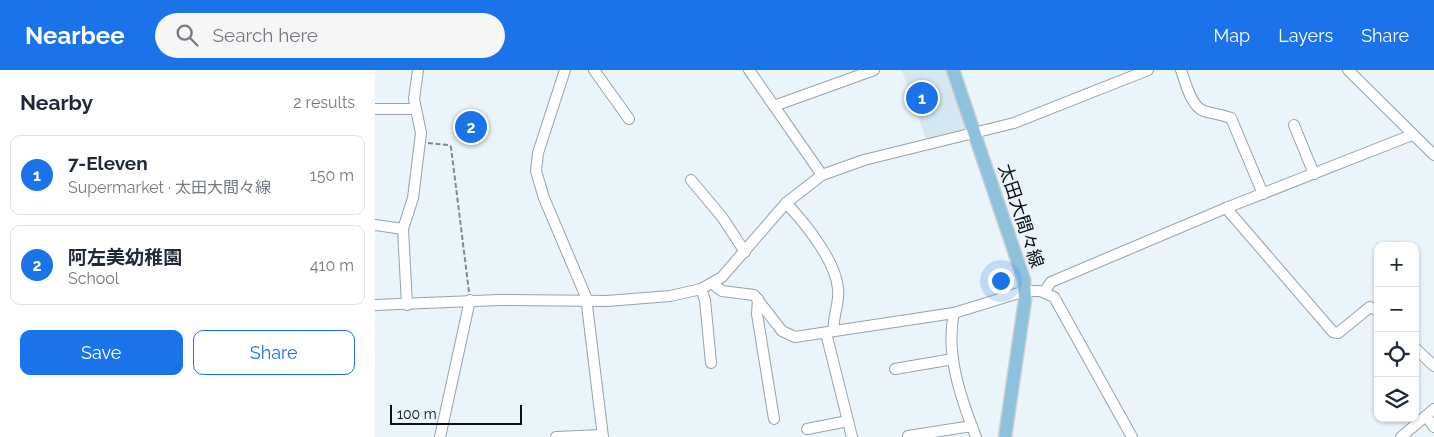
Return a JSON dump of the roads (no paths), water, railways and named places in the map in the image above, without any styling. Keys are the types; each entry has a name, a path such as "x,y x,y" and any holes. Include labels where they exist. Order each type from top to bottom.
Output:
{"main road":[{"name":"太田大間々線","path":"953,70 1022,268 1025,291 1005,437"}],"street":[{"path":"407,305 403,229 413,198 421,134 415,109 414,88 418,70"},
{"path":"556,437 603,436 587,301 539,184 536,172 538,153 565,70"},
{"path":"593,70 629,119"},
{"path":"749,70 822,176"},
{"path":"774,106 874,70"},
{"path":"375,305 407,305 470,298 587,301 653,298 701,289 713,284 731,268 786,203 822,176 865,160 975,134 1027,119 1148,70"},
{"path":"1181,70 1196,105 1202,111 1219,113 1231,118 1263,194"},
{"path":"1348,70 1434,155"},
{"path":"375,109 415,109"},
{"path":"1294,125 1313,174"},
{"path":"1044,292 1051,282 1226,208 1412,135"},
{"path":"691,180 722,217 745,252"},
{"path":"786,203 828,258 835,272 839,290 830,332 852,437"},
{"path":"1226,208 1333,332 1338,333 1370,307 1374,309"},
{"path":"375,225 403,229"},
{"path":"713,284 722,290 750,292 758,298 782,330 790,336 830,332 954,313 1025,291 1044,292 1054,297 1132,437"},
{"path":"701,289 705,300 711,363"},
{"path":"440,437 470,298"},
{"path":"758,298 757,314 774,419"},
{"path":"954,313 951,324 953,359 976,437"},
{"path":"1419,352 1434,366"},
{"path":"895,369 953,359"},
{"path":"1401,437 1430,412 1434,427"},
{"path":"807,429 848,421"},
{"path":"908,436 972,426"}],"place":[{"name":"7-Eleven","path":"922,98"},
{"name":"阿左美幼稚園","path":"471,127"}]}
